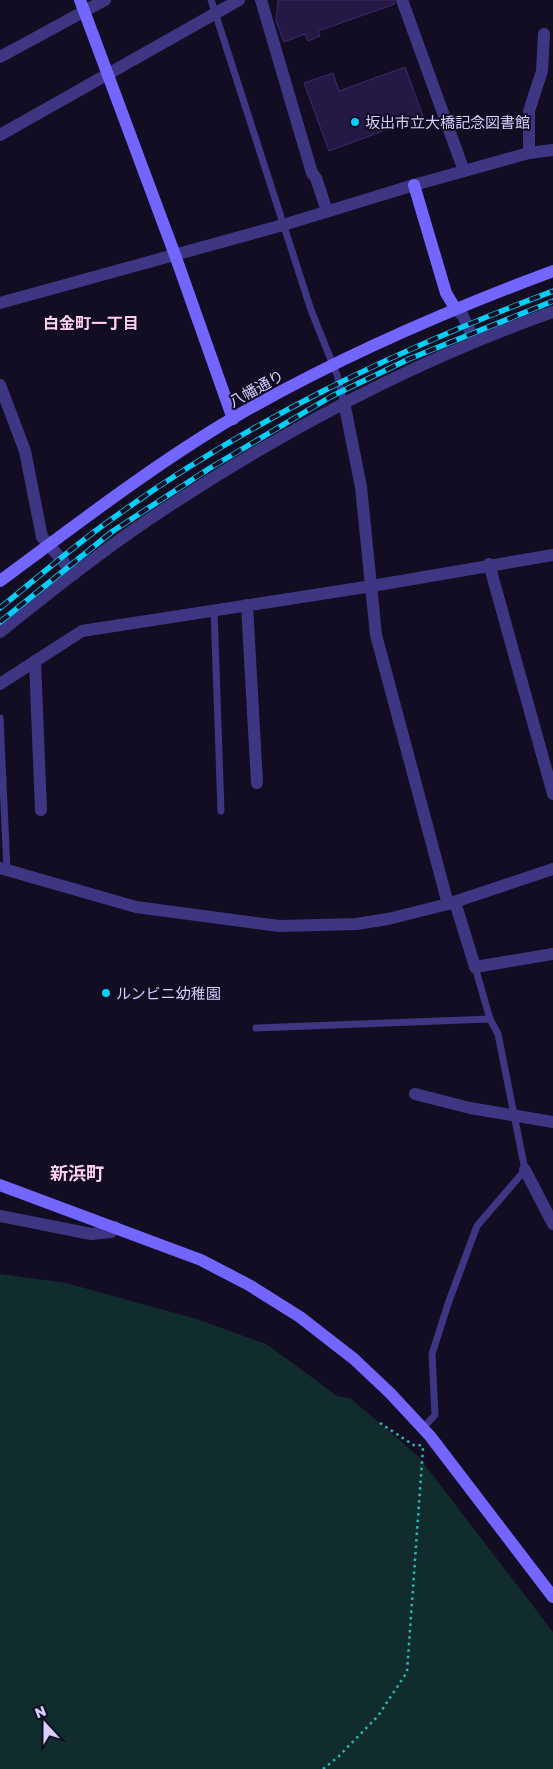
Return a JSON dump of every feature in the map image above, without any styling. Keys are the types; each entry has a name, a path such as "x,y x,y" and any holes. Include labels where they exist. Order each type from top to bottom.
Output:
{"street":[{"path":"0,57 82,6 105,0"},
{"path":"0,136 239,0"},
{"path":"261,0 312,173 316,178 327,211"},
{"path":"402,0 464,171"},
{"path":"82,6 175,255 233,419"},
{"path":"529,153 527,135 529,111 542,71 544,34"},
{"path":"0,303 175,255 529,153 553,150"},
{"path":"414,185 446,293 455,308 463,316 475,342"},
{"name":"八幡通り","path":"0,581 200,439 233,419 332,365 455,308 553,271"},
{"path":"0,632 74,574 158,513 344,402 420,365 553,312"},
{"path":"0,384 25,451 42,537 74,574"},
{"path":"344,402 361,487 378,643 452,903 475,967 553,954"},
{"path":"0,684 82,631 372,586 490,564 553,555"},
{"path":"490,564 553,794"},
{"path":"246,605 257,783"},
{"path":"35,661 41,810"},
{"path":"4,869 136,907 280,926 356,924 388,919 452,903 553,869"},
{"path":"415,1094 470,1108 553,1122"},
{"path":"525,1170 553,1224"},
{"path":"0,1184 201,1260 249,1285 300,1317 354,1359 423,1428 553,1597"},
{"path":"0,1216 91,1234 111,1232 115,1227"}],"lane":[{"path":"211,0 283,224 344,402"},
{"path":"214,610 221,812"},
{"path":"0,718 4,869"},
{"path":"423,1428 435,1415 432,1354 477,1226 525,1170 498,1034 490,1019 475,967"},
{"path":"256,1028 490,1019"}],"path":[{"path":"323,1769 338,1757 378,1716 407,1672 424,1442 419,1446 415,1446 380,1423"}],"green space":[{"path":"0,1274 66,1283 197,1319 268,1345 337,1396 350,1398 418,1456 553,1632 553,1769 0,1769"}],"building":[{"path":"278,0 394,0 395,4 318,31 320,36 308,41 305,34 284,42 276,21"},
{"path":"405,67 423,116 329,151 304,83 333,73 339,91"}],"railway":[{"path":"0,608 109,521 214,451 268,420 323,391 436,338 553,291"},
{"path":"0,622 113,531 210,468 332,396 409,359 553,301"}],"place":[{"name":"坂出市立大橋記念図書館","path":"355,122"},
{"name":"ルンビニ幼稚園","path":"106,993"}],"district":[{"name":"白金町一丁目","path":"91,323"},
{"name":"新浜町","path":"77,1173"}]}
